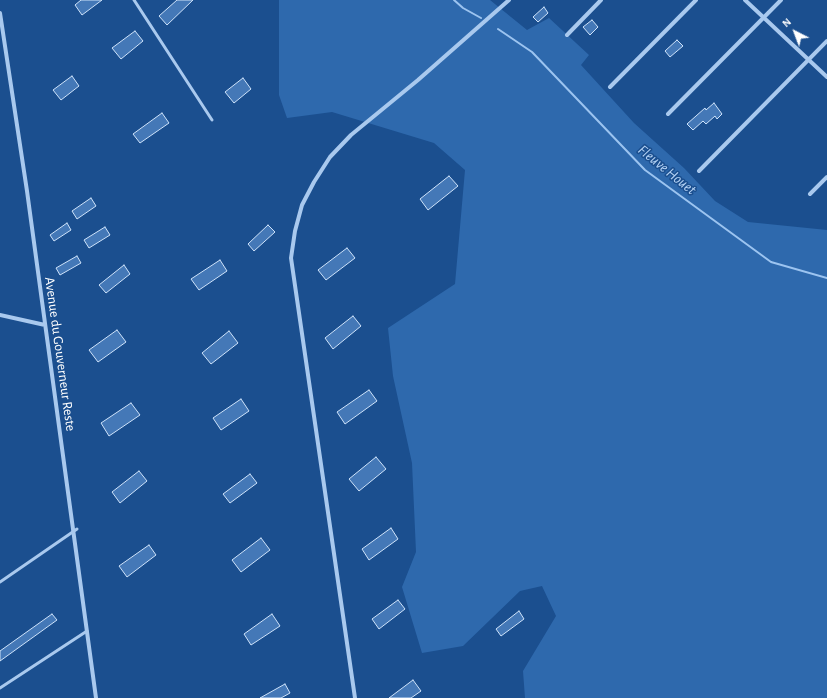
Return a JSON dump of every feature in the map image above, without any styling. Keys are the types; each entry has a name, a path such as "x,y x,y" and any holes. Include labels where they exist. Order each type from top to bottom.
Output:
{"street":[{"path":"355,698 291,258 295,231 302,205 314,182 330,157 351,135 418,80 509,0"},
{"path":"567,35 601,0"},
{"path":"610,87 696,0"},
{"path":"745,0 827,77"},
{"path":"668,114 781,0"},
{"name":"Avenue du Gouverneur Reste","path":"0,13 27,191 96,698"},
{"path":"699,171 827,41"},
{"path":"810,194 827,177"},
{"path":"0,315 45,325"}],"lane":[{"path":"134,0 212,120"},
{"path":"0,582 77,529"},
{"path":"0,688 87,631"}],"shaded area":[{"path":"279,0 490,0 527,30 549,18 589,55 581,65 634,123 684,168 715,201 748,222 827,230 827,698 525,698 523,671 556,616 542,586 520,591 463,646 422,653 402,587 416,552 412,463 393,376 388,328 455,284 465,170 434,143 332,112 287,118 279,95"}],"building":[{"path":"81,0 102,0 82,15 75,5"},
{"path":"177,0 193,0 167,25 159,16"},
{"path":"544,7 548,13 538,22 533,17"},
{"path":"592,20 598,27 590,35 583,27"},
{"path":"135,31 143,41 121,59 112,48"},
{"path":"677,40 683,46 670,57 665,51"},
{"path":"72,76 79,86 61,100 53,90"},
{"path":"243,78 251,89 234,103 225,92"},
{"path":"714,103 722,114 717,119 715,116 706,124 703,121 693,130 687,124 705,108 706,110"},
{"path":"162,113 169,123 140,143 133,134"},
{"path":"449,176 458,186 428,210 420,199"},
{"path":"91,198 96,206 77,219 72,211"},
{"path":"67,223 71,230 54,241 50,235"},
{"path":"268,225 275,232 254,251 248,244"},
{"path":"105,227 110,235 89,248 84,240"},
{"path":"347,248 355,258 326,280 318,270"},
{"path":"77,256 81,263 60,275 56,268"},
{"path":"220,260 227,271 199,290 191,279"},
{"path":"124,265 130,274 106,293 99,285"},
{"path":"353,316 361,326 333,349 325,338"},
{"path":"117,330 126,342 98,362 89,350"},
{"path":"229,331 238,343 211,364 202,353"},
{"path":"369,390 377,401 345,424 337,412"},
{"path":"241,399 249,411 221,430 213,418"},
{"path":"131,403 140,415 109,436 101,423"},
{"path":"376,457 386,469 359,491 349,479"},
{"path":"139,471 147,481 120,503 112,492"},
{"path":"250,474 257,483 230,503 223,494"},
{"path":"391,528 398,539 369,560 362,549"},
{"path":"261,538 270,550 241,572 232,560"},
{"path":"149,545 156,555 127,577 119,566"},
{"path":"398,600 405,609 379,629 372,619"},
{"path":"519,611 524,619 501,636 496,629"},
{"path":"52,614 57,620 0,661 0,651"},
{"path":"272,614 280,626 251,645 244,634"},
{"path":"413,680 421,691 411,698 389,698"},
{"path":"285,684 290,693 281,698 260,698"}],"waterway":[{"name":"Fleuve Houet","path":"454,0 463,8 481,18"},
{"name":"Fleuve Houet","path":"498,29 532,52 645,170 771,262 827,278"}]}
